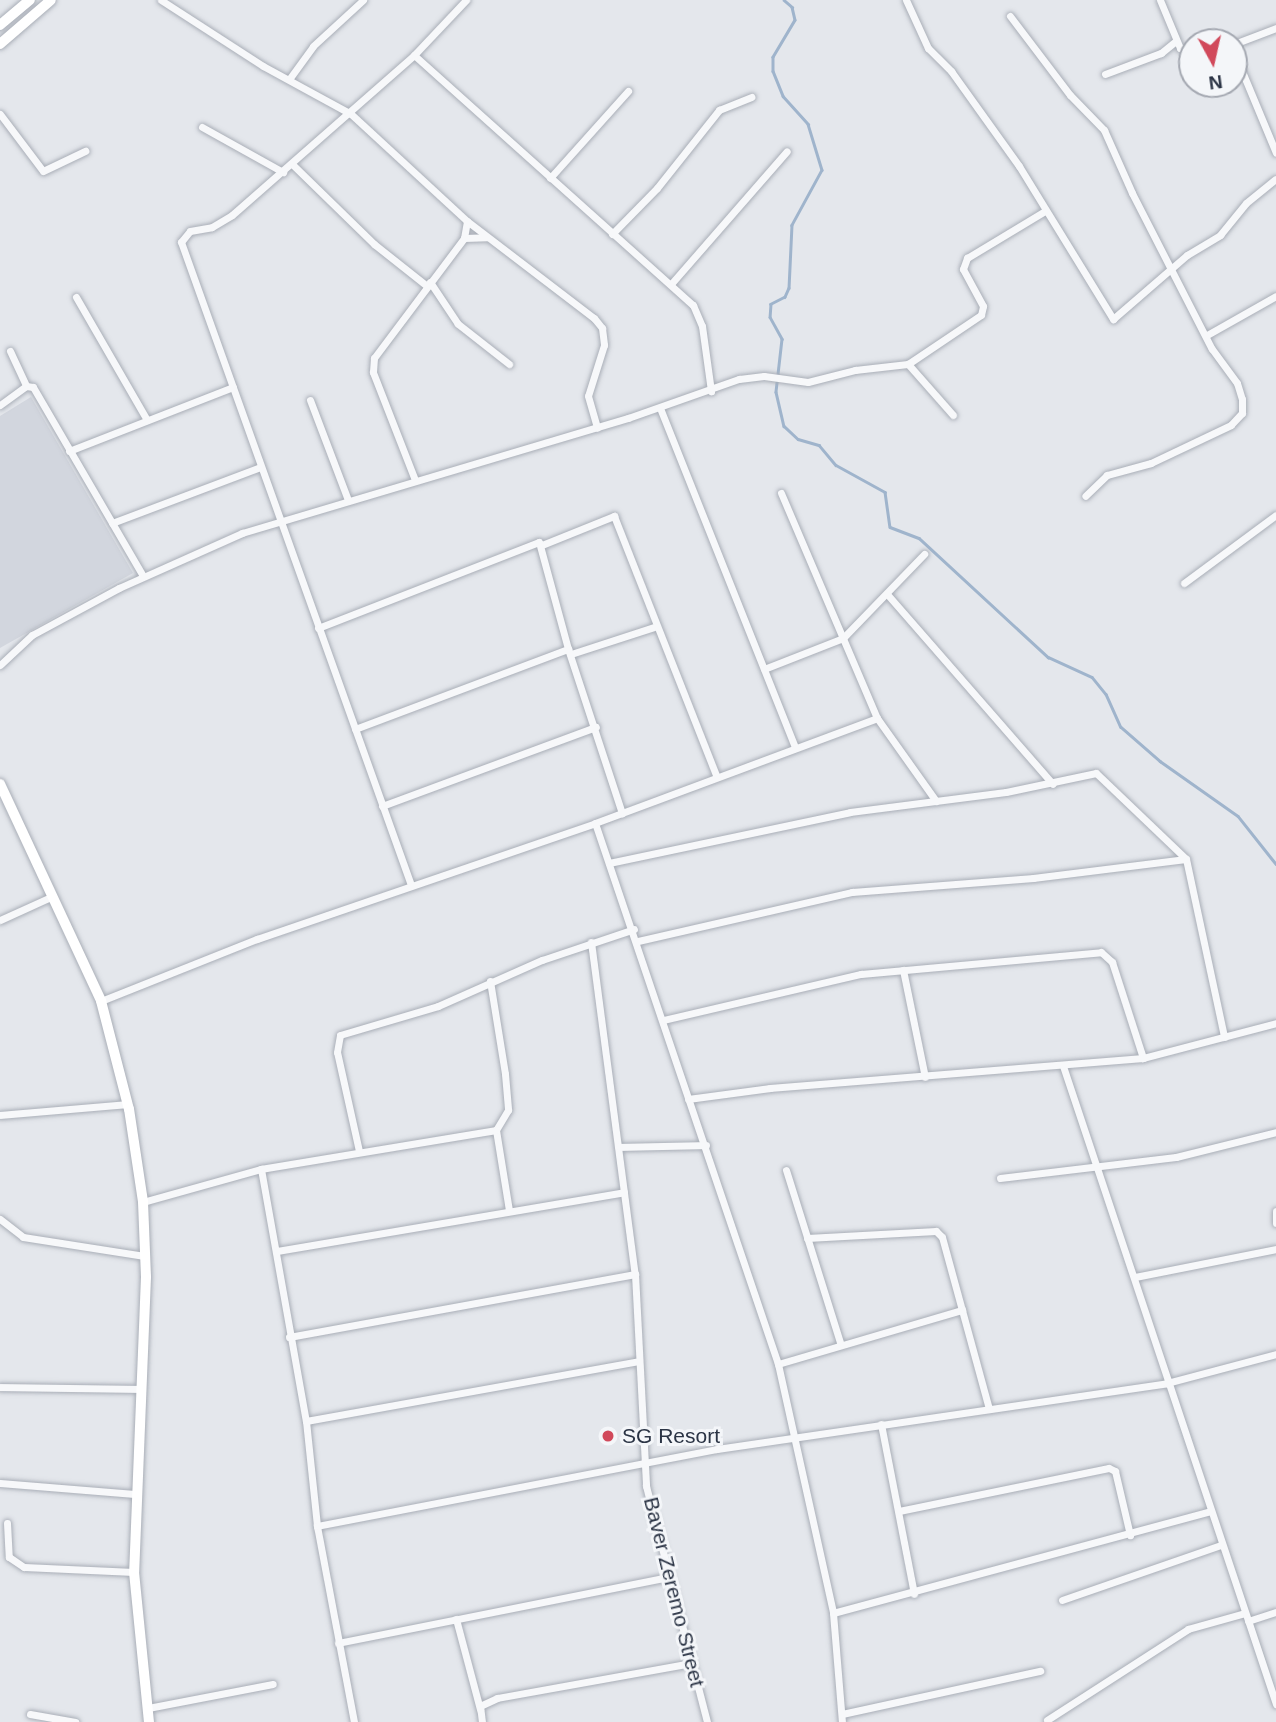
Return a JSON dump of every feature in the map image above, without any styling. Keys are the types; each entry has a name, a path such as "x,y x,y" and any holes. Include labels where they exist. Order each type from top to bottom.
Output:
{"street":[{"path":"0,25 30,0"},
{"path":"0,44 51,0"},
{"path":"161,0 351,114 467,221 582,308 602,328 602,355 588,396 597,428"},
{"path":"290,78 313,46 363,0"},
{"path":"411,885 181,243 190,231 223,222 283,172 414,55 466,0"},
{"path":"906,0 928,48 980,110 1113,319 1172,269 1220,235 1246,203 1276,179"},
{"path":"1160,0 1178,44"},
{"path":"1010,16 1070,95 1104,130 1172,269 1207,335 1237,383 1240,416 1184,448 1107,475 1085,496"},
{"path":"1248,39 1276,28"},
{"path":"1105,74 1161,53 1176,41"},
{"path":"414,55 671,284 699,315 711,391"},
{"path":"1248,86 1276,153"},
{"path":"550,178 628,91"},
{"path":"612,234 657,188 719,110 751,97"},
{"path":"0,114 43,171 85,151"},
{"path":"202,127 283,172"},
{"path":"671,284 787,151"},
{"path":"292,164 429,284 458,324 509,365"},
{"path":"0,665 32,635 143,576 229,538 280,521 597,428 749,377 808,382 855,370 908,364 981,315 983,306 966,276 964,261 1045,211"},
{"path":"415,480 373,372 373,361 464,238 467,221"},
{"path":"464,238 487,237"},
{"path":"1207,335 1276,296"},
{"path":"76,297 147,421"},
{"path":"10,351 26,386"},
{"path":"908,364 953,415"},
{"path":"0,405 26,386 33,387 143,576"},
{"path":"69,451 233,387"},
{"path":"310,400 348,500"},
{"path":"660,408 729,589 795,748"},
{"path":"112,523 260,467"},
{"path":"781,493 877,718 936,801"},
{"path":"1184,583 1276,515"},
{"path":"318,628 532,542 542,545 614,516 654,627 716,775"},
{"path":"542,545 569,652 596,727 622,813"},
{"path":"764,669 843,638 924,554"},
{"path":"887,594 1053,783"},
{"path":"355,729 569,652 654,627"},
{"path":"101,1001 411,885 595,823 716,775 877,718"},
{"path":"382,806 596,727"},
{"path":"609,863 850,812 1053,783 1084,773 1100,775 1186,859 1224,1037"},
{"path":"1,788 101,1001 128,1104 143,1202 145,1256 134,1572 149,1722"},
{"path":"595,823 634,929 688,1099 706,1145 778,1364 833,1613 842,1718 1040,1671"},
{"path":"638,941 852,892 1033,878 1186,859"},
{"path":"0,920 53,896"},
{"path":"359,1151 337,1052 338,1037 438,1006 490,981 591,942 634,929"},
{"name":"Baver Zeremo Street","path":"591,942 635,1274 644,1462 667,1577 707,1722"},
{"path":"663,1020 812,984 903,970 1105,953 1127,1002 1143,1058"},
{"path":"903,970 925,1077"},
{"path":"490,981 508,1110 496,1130 509,1210"},
{"path":"688,1099 769,1088 1143,1058 1276,1023"},
{"path":"1063,1066 1276,1704"},
{"path":"0,1115 128,1104"},
{"path":"143,1202 261,1170 359,1151 496,1130"},
{"path":"1000,1178 1176,1157 1276,1132"},
{"path":"620,1147 706,1145"},
{"path":"261,1170 306,1421 317,1526 354,1722"},
{"path":"786,1170 841,1345"},
{"path":"277,1251 625,1192"},
{"path":"1276,1211 1276,1223"},
{"path":"0,1219 23,1237 145,1256"},
{"path":"807,1238 936,1231 942,1237 989,1409"},
{"path":"1135,1277 1276,1249"},
{"path":"289,1337 635,1274"},
{"path":"778,1364 962,1310"},
{"path":"317,1526 644,1462 795,1436 1167,1383 1276,1354"},
{"path":"306,1421 639,1361"},
{"path":"0,1387 140,1389"},
{"path":"881,1424 914,1594"},
{"path":"899,1511 1109,1468 1115,1471 1130,1535"},
{"path":"0,1483 135,1494"},
{"path":"833,1613 914,1594 1210,1511"},
{"path":"7,1523 9,1557 24,1567 134,1572"},
{"path":"1062,1600 1221,1545"},
{"path":"338,1643 667,1577"},
{"path":"1047,1720 1188,1629 1276,1612"},
{"path":"456,1619 482,1722"},
{"path":"480,1709 484,1702 497,1698 691,1663"},
{"path":"148,1708 273,1684"},
{"path":"30,1714 75,1722"}],"shaded area":[{"path":"31,397 133,573 0,648 0,416"}],"waterway":[{"path":"784,0 792,7 795,20 773,57 773,71 783,96 808,124 822,170 792,225 789,288 785,297 771,304 770,317 782,339 776,392 784,426 798,439 819,445 836,465 885,492 890,527 919,538 1048,657 1092,677 1106,694 1121,727 1160,761 1238,816 1276,864"}],"place":[{"name":"SG Resort","path":"608,1436"}]}
